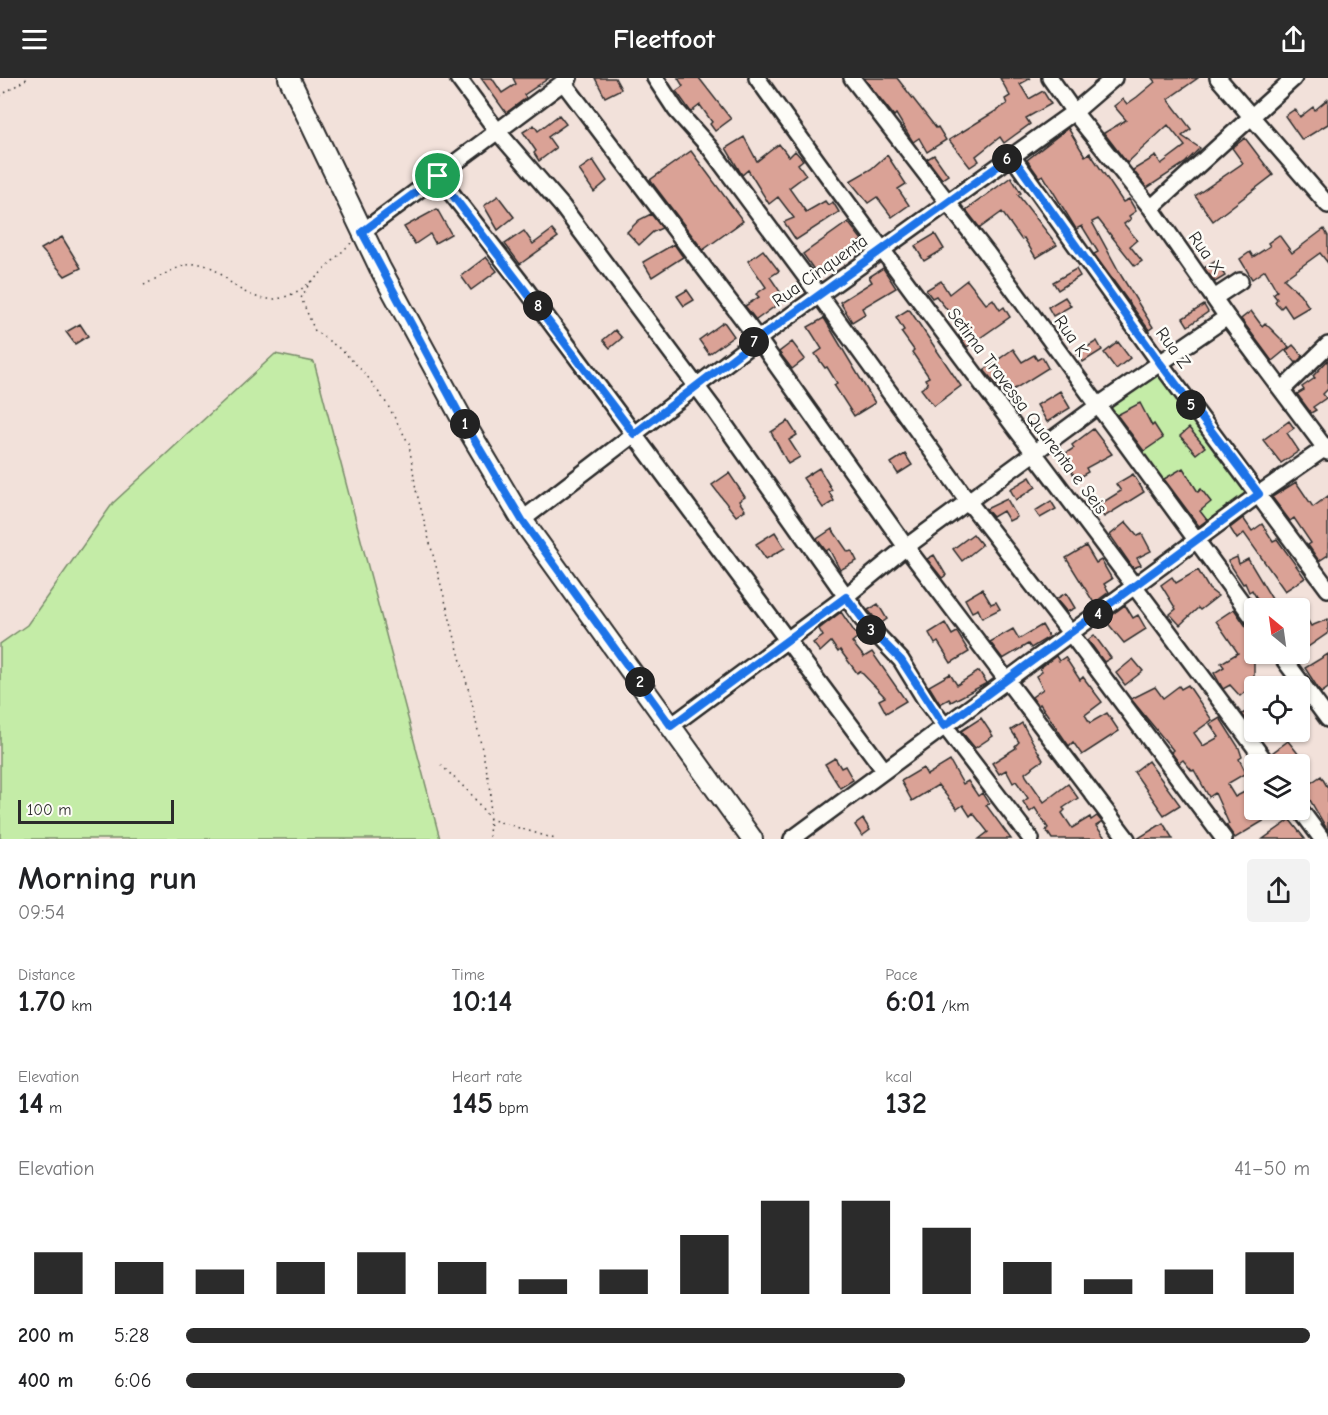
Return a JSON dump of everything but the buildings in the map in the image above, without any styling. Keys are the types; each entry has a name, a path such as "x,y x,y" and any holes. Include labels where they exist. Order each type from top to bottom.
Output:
{"main road":[{"path":"289,78 362,232 462,419 522,520 752,839"}],"street":[{"path":"458,78 498,132 562,206 696,387 846,597 872,631 901,660 944,726 1031,839"},
{"path":"655,78 676,110 710,148 820,296 968,501 1071,634 1224,839"},
{"name":"Setima Travessa Quarenta e Seis","path":"757,78 881,251 1135,585 1260,754"},
{"name":"Rua K","path":"852,78 1033,316 1096,407 1244,606"},
{"name":"Rua X","path":"1050,78 1150,208 1227,317 1327,448"},
{"name":"Rua Cinquenta","path":"522,520 758,339 1074,112 1114,78"},
{"path":"1218,78 1328,205"},
{"path":"1150,208 1294,78"},
{"path":"362,232 566,80 758,339 906,547 1127,839"},
{"name":"Rua Z","path":"1012,156 1160,363 1328,589"},
{"path":"438,176 634,434 884,770"},
{"path":"1214,298 1240,281"},
{"path":"671,726 846,597 906,547 968,501 1096,407 1227,317"},
{"path":"1282,390 1328,345"},
{"path":"792,839 1259,494 1327,448"},
{"path":"1287,664 1328,719"},
{"path":"1308,820 1322,839"}],"path":[{"path":"0,96 28,78"},
{"path":"144,285 185,265 200,264 216,270 236,287 254,297 276,301 290,297 311,281 362,232"},
{"path":"311,281 301,298 315,331 344,351 367,376 387,404 409,444 416,490 472,703 489,780 489,839"},
{"path":"441,765 471,794 490,819 555,839"}],"green space":[{"path":"275,354 314,362 440,839 0,839 0,644 27,625 113,503"},
{"path":"1160,373 1248,493 1196,533 1102,410"}],"route":[{"path":"1012,156 1160,363 1259,494 944,726 901,660 861,619 846,597 671,726 522,520 462,419 362,232 438,176 634,434 758,339 1012,156"}]}
